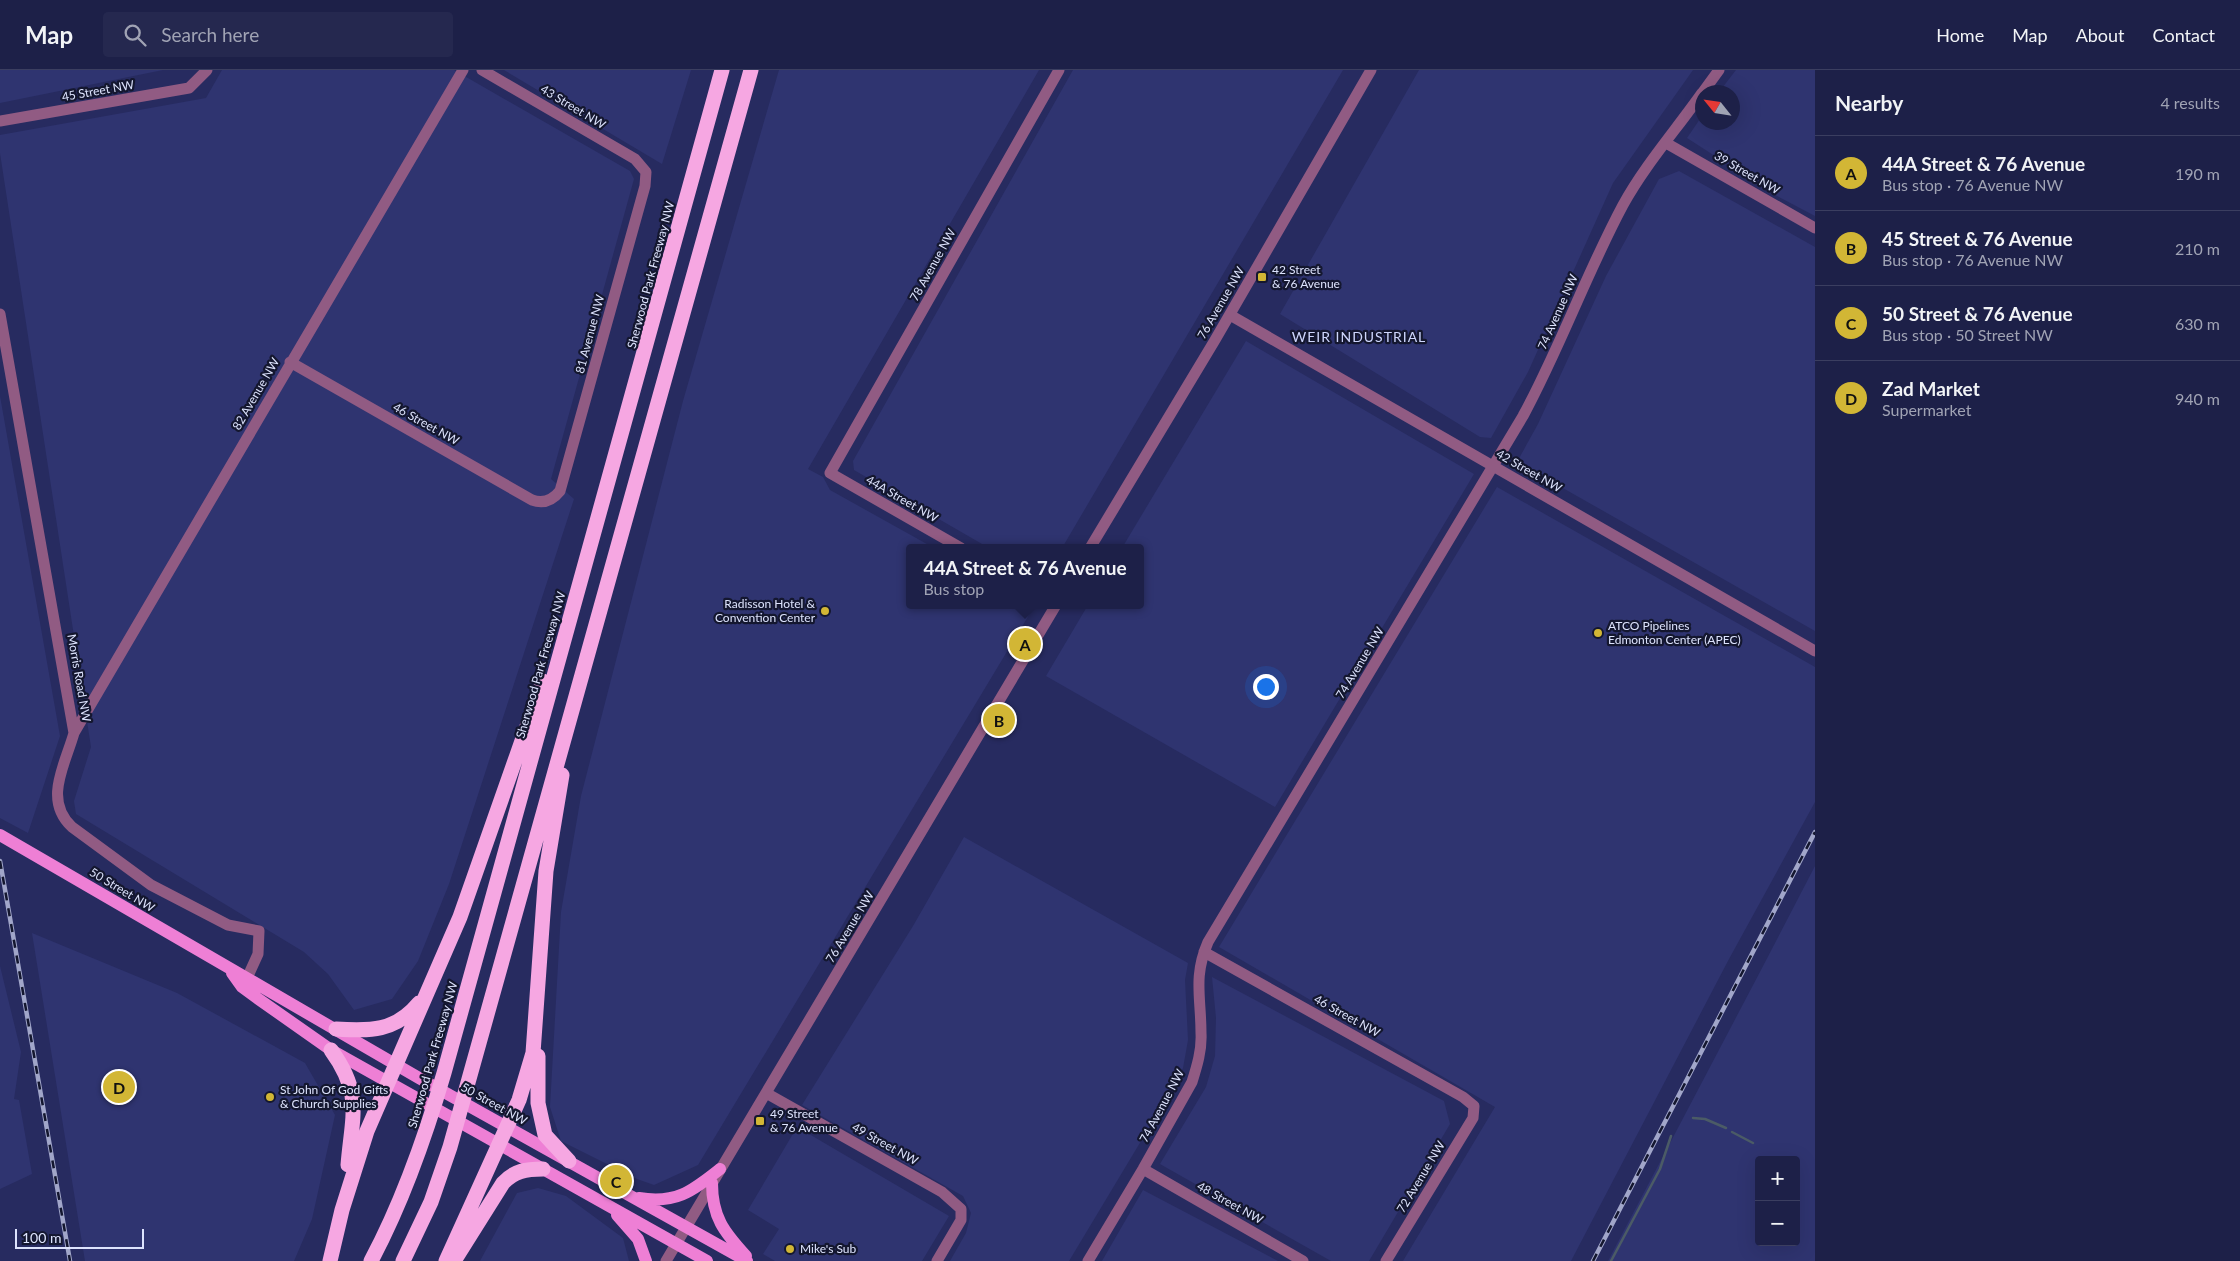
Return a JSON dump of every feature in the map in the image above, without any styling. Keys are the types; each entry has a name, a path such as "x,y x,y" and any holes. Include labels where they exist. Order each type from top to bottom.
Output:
{"highway":[{"name":"Sherwood Park Freeway NW","path":"371,1261 387,1232 425,1137 722,70"},
{"path":"403,1261 431,1202 450,1147 750,70"},
{"path":"330,1261 348,1191 367,1131 460,917 544,676 561,650"},
{"path":"565,735 560,789 546,871 537,1025 538,1103 540,1118 545,1135 569,1161"},
{"path":"336,1028 368,1031 400,1021 414,1009 429,990"},
{"path":"446,1261 527,1079 537,1025"},
{"path":"331,1050 346,1073 354,1110 348,1191"},
{"path":"454,1261 503,1183 510,1175 529,1169 543,1169"}],"main road":[{"name":"50 Street NW","path":"0,835 229,969 310,1037 331,1050 707,1261"},
{"name":"50 Street NW","path":"245,983 336,1028 419,1078 749,1261"},
{"path":"632,1197 663,1200 680,1196 690,1192 720,1169"},
{"path":"712,1183 713,1200 718,1219 728,1236 749,1261"},
{"path":"610,1207 638,1239 646,1261"}],"street":[{"name":"45 Street NW","path":"0,121 189,88 207,70"},
{"name":"82 Avenue NW","path":"74,733 463,70"},
{"name":"43 Street NW","path":"482,70 635,160 646,172"},
{"name":"78 Avenue NW","path":"830,473 1059,70"},
{"name":"76 Avenue NW","path":"1092,544 1230,315 1371,70"},
{"name":"74 Avenue NW","path":"1709,85 1719,70"},
{"name":"74 Avenue NW","path":"1088,1261 1143,1170 1184,1097 1197,1067 1202,1034 1198,974 1204,952 1494,467 1541,383 1622,207 1641,176 1695,104"},
{"name":"39 Street NW","path":"1666,143 1815,228"},
{"name":"81 Avenue NW","path":"551,500 556,497 562,485 645,186 646,172"},
{"name":"Morris Road NW","path":"0,314 74,733 56,797 58,809 64,819 151,885 228,925 259,930 258,954 245,983"},
{"name":"42 Street NW","path":"1230,315 1815,651"},
{"name":"46 Street NW","path":"290,362 532,500 538,502 551,500"},
{"name":"44A Street NW","path":"830,473 954,544"},
{"name":"76 Avenue NW","path":"666,1261 1054,609"},
{"name":"46 Street NW","path":"1204,952 1455,1092 1474,1106"},
{"name":"49 Street NW","path":"766,1093 942,1192 961,1209 961,1220 937,1261"},
{"name":"72 Avenue NW","path":"1386,1261 1473,1118 1474,1106"},
{"name":"48 Street NW","path":"1143,1170 1303,1261"}],"shaded area":[{"path":"0,70 163,70 0,103"},
{"path":"222,70 454,70 630,171 634,179 551,479 574,499 449,884 418,961 392,999 354,1010 328,974 304,952 76,814 74,801 91,747 0,153 0,135 206,98"},
{"path":"504,70 691,70 662,164"},
{"path":"779,70 1039,70 808,469 823,477 830,490 927,544 906,544 906,609 1033,609 698,1165 654,1185 637,1179 561,1141 550,1107 561,912 581,796 683,401"},
{"path":"1073,70 1343,70 1064,544 982,544 854,470 853,461"},
{"path":"1419,70 1693,70 1613,183 1528,372 1491,438 1480,437 1280,314"},
{"path":"1736,70 1815,70 1815,216 1777,196 1687,138 1695,126 1695,130 1740,130 1740,85 1724,85"},
{"path":"1679,171 1815,247 1815,631 1517,462 1538,424 1606,276 1659,179"},
{"path":"1246,341 1474,474 1275,807 1046,676 1086,609 1144,609 1144,544 1124,544"},
{"path":"0,396 60,736 28,833 0,818"},
{"path":"1497,487 1815,667 1815,802 1729,959 1571,1261 1403,1261 1495,1107 1219,947"},
{"path":"964,837 1188,963 1185,980 1188,1040 1183,1068 1069,1261 950,1261 966,1233 971,1213 963,1196 802,1105 913,926"},
{"path":"1815,866 1815,1261 1608,1261 1761,970"},
{"path":"32,933 177,993 305,1063 335,1115 312,1219 294,1261 85,1261"},
{"path":"0,966 21,1052 14,1099 19,1100 32,1174 0,1189"},
{"path":"1212,977 1444,1101 1450,1124 1369,1261 1331,1261 1160,1164 1206,1087 1215,1056 1216,1018"},
{"path":"797,1127 949,1216 922,1261 775,1261 763,1254 779,1229 748,1210"},
{"path":"538,1188 566,1196 623,1238 629,1261 480,1261 517,1193"},
{"path":"1143,1190 1278,1261 1102,1261"}],"waterway":[{"path":"1693,1118 1705,1119 1726,1128"},
{"path":"1732,1132 1753,1143"},
{"path":"1611,1261 1660,1169 1671,1136"}],"railway":[{"path":"1593,1261 1815,832"},
{"path":"0,861 70,1261"}],"place":[{"name":"42 Street & 76 Avenue","path":"1262,277"},
{"name":"Radisson Hotel & Convention Center","path":"825,611"},
{"name":"ATCO Pipelines Edmonton Center (APEC)","path":"1598,633"},
{"name":"44A Street & 76 Avenue","path":"1025,644"},
{"name":"45 Street & 76 Avenue","path":"999,720"},
{"name":"Zad Market","path":"119,1087"},
{"name":"St John Of God Gifts & Church Supplies","path":"270,1097"},
{"name":"49 Street & 76 Avenue","path":"760,1121"},
{"name":"50 Street & 76 Avenue","path":"616,1181"},
{"name":"Mike's Sub","path":"790,1249"}],"district":[{"name":"WEIR INDUSTRIAL","path":"1359,337"}]}
